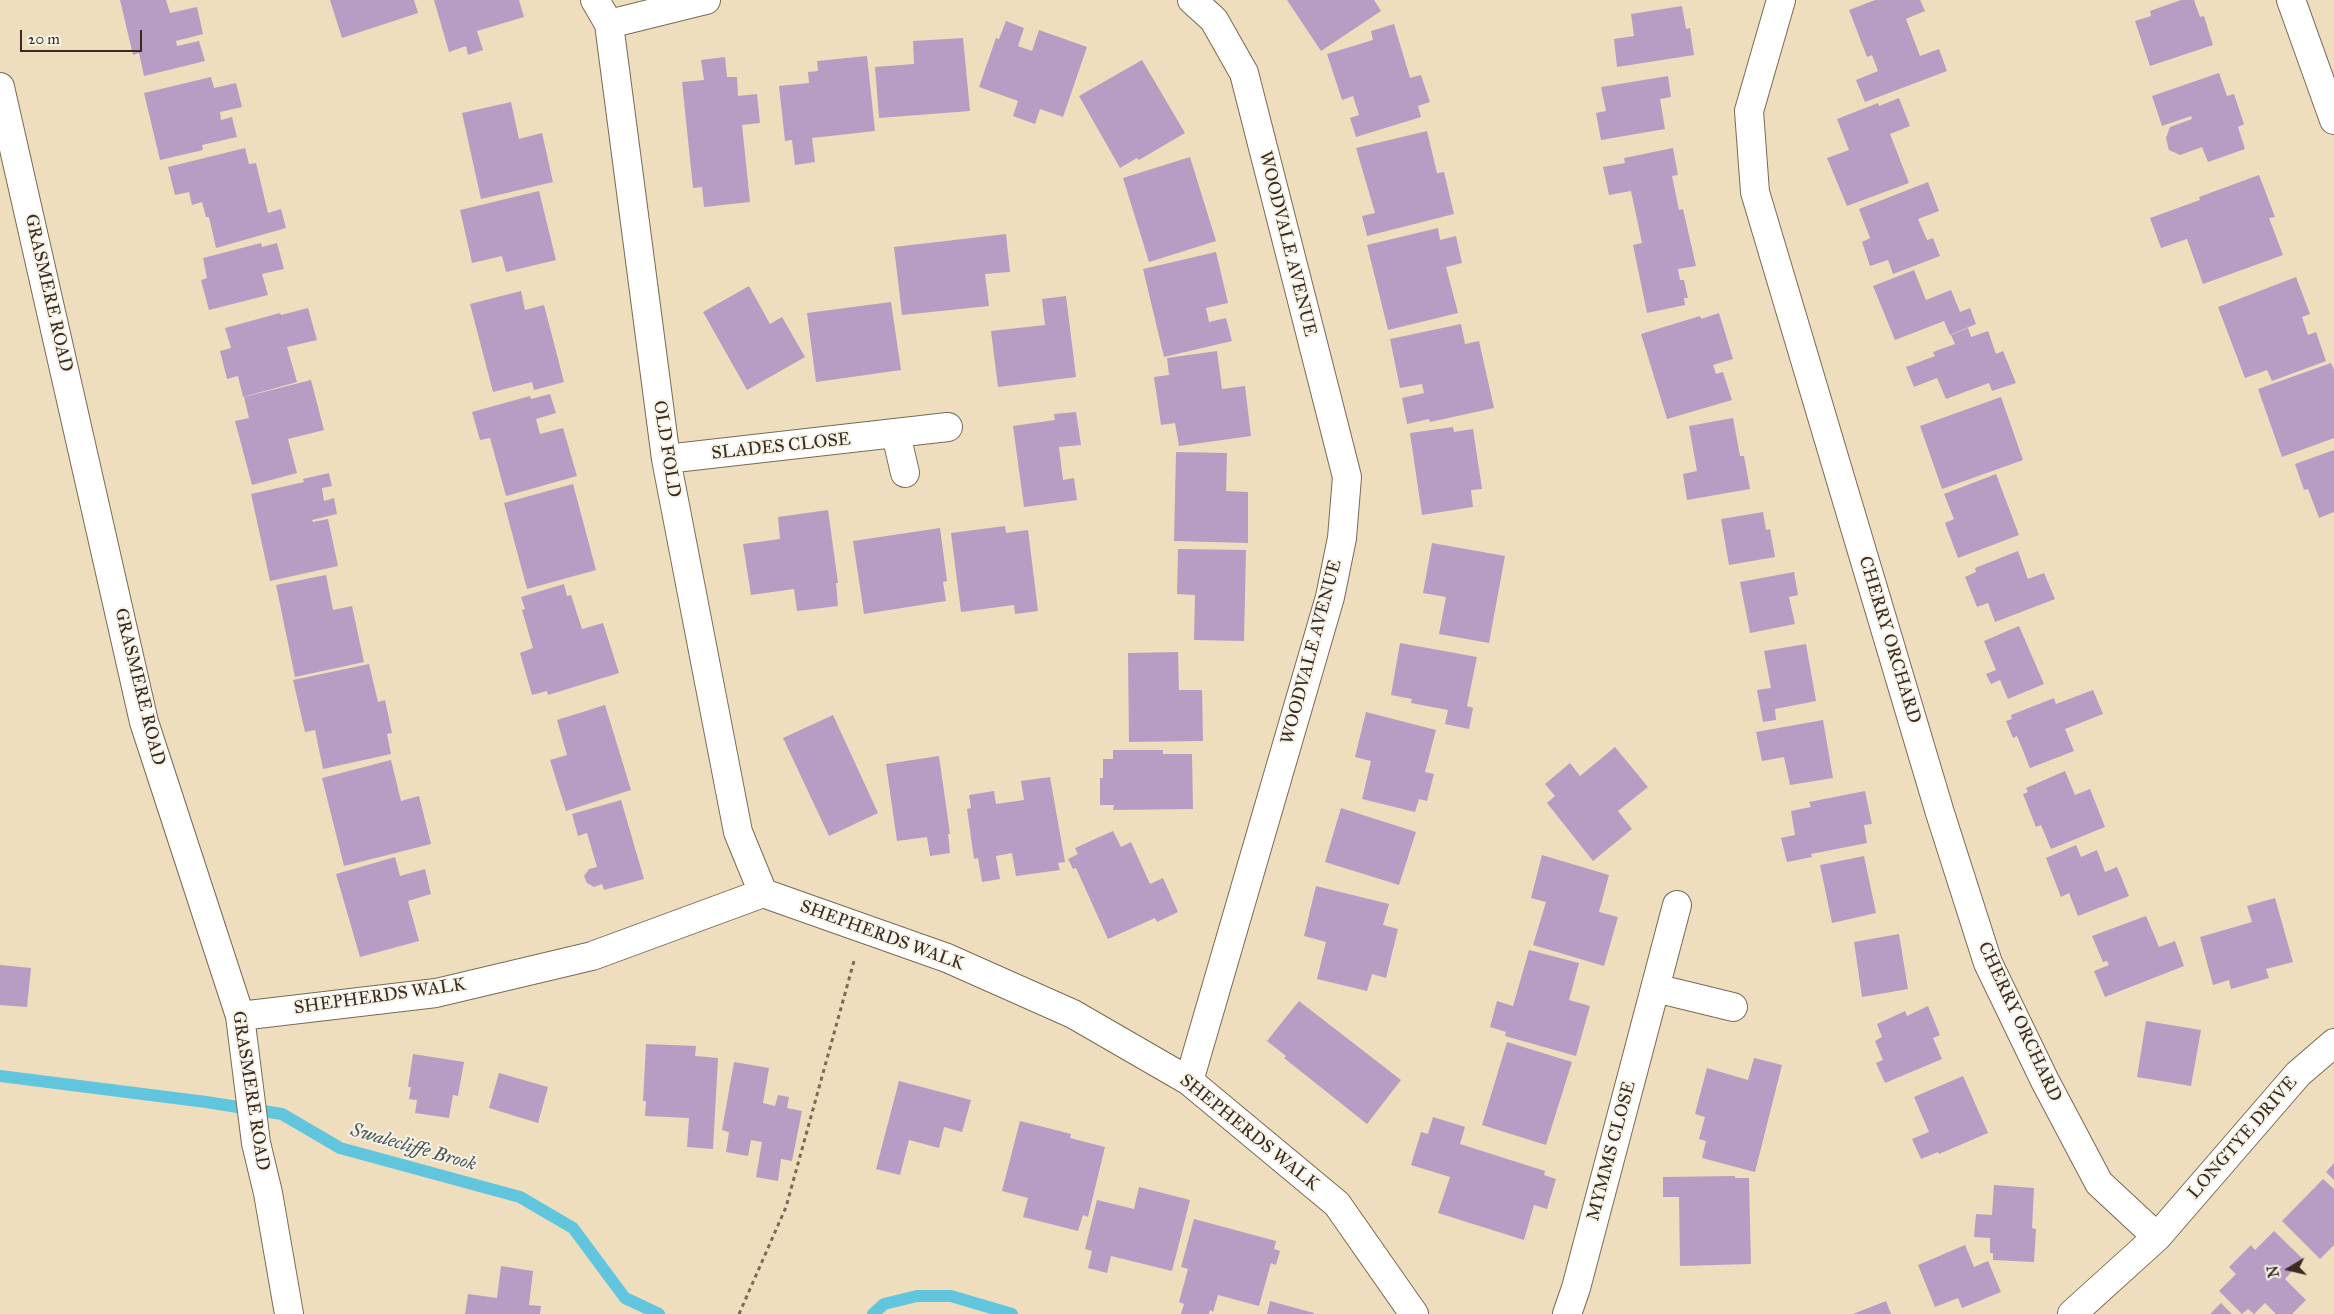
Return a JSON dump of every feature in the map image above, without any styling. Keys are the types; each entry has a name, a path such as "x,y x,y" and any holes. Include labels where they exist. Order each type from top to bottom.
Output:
{"street":[{"name":"OLD FOLD","path":"595,0 610,24 666,459 738,832 763,893"},
{"path":"610,24 706,0"},
{"name":"WOODVALE AVENUE","path":"1189,1082 1330,597 1342,538 1347,477 1244,73 1214,20 1192,0"},
{"name":"CHERRY ORCHARD","path":"1782,0 1749,111 1755,192 1940,813 1988,963 2045,1081 2098,1183 2157,1237"},
{"path":"2291,0 2334,120"},
{"name":"GRASMERE ROAD","path":"0,87 144,722 240,1016 256,1143 268,1193 289,1314"},
{"name":"SLADES CLOSE","path":"666,459 948,427"},
{"path":"896,434 905,473"},
{"name":"SHEPHERDS WALK","path":"240,1016 446,991 592,956 763,893 947,958 1073,1014 1189,1082 1337,1204 1414,1314"},
{"name":"MYMMS CLOSE","path":"1567,1314 1677,905"},
{"path":"1655,988 1733,1007"},
{"name":"LONGTYE DRIVE","path":"2157,1237 2298,1074 2334,1043"},
{"path":"2072,1314 2157,1237"}],"path":[{"path":"739,1314 786,1207 864,929"}],"building":[{"path":"120,0 166,0 170,13 197,7 203,34 176,41 177,46 199,41 205,61 144,76 139,53 133,55"},
{"path":"330,0 414,0 418,13 342,38"},
{"path":"434,0 519,0 524,17 477,31 483,50 468,55 466,46 449,52"},
{"path":"1287,0 1374,0 1381,11 1321,51"},
{"path":"1875,0 1920,0 1925,11 1906,19 1920,56 1939,49 1947,71 1865,102 1856,80 1878,71 1872,55 1867,57 1849,10"},
{"path":"2181,0 2194,0 2200,17 2204,16 2213,45 2150,66 2135,21 2151,16 2150,11"},
{"path":"1682,6 1686,29 1690,28 1694,55 1617,67 1614,39 1634,36 1631,14"},
{"path":"1006,21 1024,28 1018,46 1032,51 1039,30 1087,47 1063,117 1040,109 1035,124 1013,116 1018,101 979,87 996,38 999,39"},
{"path":"1394,24 1410,78 1421,75 1430,102 1418,106 1421,117 1356,137 1350,118 1359,115 1353,96 1342,100 1327,54 1373,40 1371,31"},
{"path":"963,38 970,111 879,118 875,67 914,64 913,41"},
{"path":"867,56 875,131 812,138 815,162 795,165 792,140 785,141 779,86 809,83 808,72 818,71 817,61"},
{"path":"725,57 727,77 737,77 738,96 757,94 760,123 742,125 750,202 704,207 702,187 693,188 682,82 704,80 701,60"},
{"path":"1142,60 1185,133 1139,160 1137,158 1120,168 1079,96"},
{"path":"2219,73 2227,96 2234,94 2244,124 2238,127 2245,149 2208,162 2202,147 2180,155 2169,150 2166,138 2170,127 2192,119 2191,116 2162,126 2152,96"},
{"path":"1668,76 1671,97 1660,99 1665,129 1601,140 1596,113 1606,111 1601,87"},
{"path":"211,77 214,88 236,83 242,107 220,112 221,120 232,117 237,137 202,145 203,150 160,160 144,93"},
{"path":"1899,98 1910,126 1890,134 1909,183 1847,206 1827,158 1849,150 1837,119 1878,103 1879,106"},
{"path":"511,102 519,139 542,133 553,182 481,199 462,113"},
{"path":"1427,131 1437,173 1444,172 1454,214 1367,236 1362,216 1375,213 1356,148"},
{"path":"245,148 249,164 256,163 268,213 281,209 286,228 216,248 209,217 206,217 202,202 192,205 189,192 175,195 168,167"},
{"path":"1673,148 1678,175 1672,176 1679,210 1683,209 1696,266 1678,269 1680,280 1684,280 1688,298 1684,298 1685,305 1647,313 1633,245 1642,243 1631,191 1609,195 1603,167 1625,163 1624,158"},
{"path":"1190,157 1216,241 1149,262 1123,178"},
{"path":"2259,175 2275,217 2269,218 2283,255 2203,284 2187,239 2161,248 2150,218 2200,200 2199,197"},
{"path":"1928,182 1939,211 1918,219 1927,240 1933,238 1940,256 1893,274 1888,260 1870,266 1862,242 1870,238 1859,209"},
{"path":"539,191 556,260 506,272 502,256 472,263 460,210"},
{"path":"1438,228 1440,240 1456,236 1462,263 1446,267 1458,313 1388,330 1367,245"},
{"path":"1006,234 1010,272 985,274 989,306 902,315 894,247"},
{"path":"261,243 262,247 277,243 284,269 262,274 268,295 209,310 201,280 207,278 203,258"},
{"path":"1216,252 1228,303 1206,308 1209,322 1226,318 1232,341 1164,357 1143,269"},
{"path":"1914,270 1926,300 1951,290 1960,312 1970,308 1976,324 1950,335 1944,321 1895,340 1873,286"},
{"path":"2296,277 2310,314 2302,317 2308,335 2316,332 2326,361 2272,381 2267,370 2245,378 2218,307"},
{"path":"749,286 770,324 782,317 805,357 747,390 703,312"},
{"path":"521,291 525,310 544,305 564,382 534,390 532,382 493,392 470,304"},
{"path":"1066,296 1076,377 998,387 991,331 1045,325 1042,299"},
{"path":"891,302 901,370 816,382 807,313"},
{"path":"308,308 317,340 287,347 297,382 243,397 238,376 227,379 220,351 231,348 225,328 280,313 281,315"},
{"path":"1719,313 1733,359 1713,365 1716,374 1723,372 1732,400 1667,419 1641,334 1700,316 1701,319"},
{"path":"1461,324 1465,344 1479,341 1494,408 1430,422 1429,419 1407,424 1402,398 1424,393 1422,384 1400,388 1390,339"},
{"path":"1968,328 1971,337 1988,331 1996,354 2003,351 2016,383 1992,391 1989,383 1946,399 1937,378 1914,387 1906,367 1935,356 1933,352 1955,344 1951,335"},
{"path":"1217,351 1222,389 1245,386 1251,436 1179,446 1175,423 1161,425 1154,377 1169,375 1167,358"},
{"path":"2331,363 2334,370 2334,438 2282,457 2258,389"},
{"path":"311,380 324,430 288,439 297,473 252,485 235,421 249,418 244,397"},
{"path":"550,394 556,413 536,419 540,434 563,428 577,476 506,496 490,438 480,440 472,412 530,396 531,399"},
{"path":"2001,397 2023,460 1942,489 1920,426"},
{"path":"1076,412 1081,445 1059,447 1063,480 1074,478 1077,500 1024,507 1013,426 1055,420 1054,414"},
{"path":"1733,418 1740,456 1744,456 1750,489 1687,500 1683,474 1697,471 1689,426"},
{"path":"1453,427 1454,432 1473,429 1482,489 1471,490 1473,507 1422,515 1410,433"},
{"path":"2334,450 2334,512 2319,518 2308,489 2304,490 2295,464"},
{"path":"1176,452 1227,453 1226,491 1248,492 1248,543 1174,541"},
{"path":"329,473 332,486 322,488 324,501 334,498 337,514 312,520 313,522 328,519 338,566 270,581 251,494 304,482 303,479"},
{"path":"1996,474 2019,535 1958,558 1945,523 1954,519 1944,494"},
{"path":"573,484 596,570 527,589 504,503"},
{"path":"828,510 838,583 836,583 838,606 797,611 794,589 751,595 743,544 780,539 778,517"},
{"path":"1763,512 1766,530 1770,529 1775,557 1729,565 1721,519"},
{"path":"1005,526 1006,533 1028,530 1038,611 1015,614 1014,605 961,612 951,533"},
{"path":"940,528 947,581 943,582 946,601 864,614 853,541"},
{"path":"1432,543 1505,556 1489,643 1439,634 1446,597 1423,593"},
{"path":"1178,549 1246,550 1244,641 1194,640 1195,595 1177,594"},
{"path":"2018,551 2028,579 2044,573 2055,599 1995,622 1988,603 1977,607 1965,577 1976,572 1975,568"},
{"path":"1794,572 1798,595 1789,597 1795,624 1750,633 1740,582"},
{"path":"326,575 333,610 352,606 364,662 295,677 276,585"},
{"path":"564,584 567,596 571,595 582,629 603,623 619,673 548,695 547,691 532,695 520,653 533,648 522,610 525,609 521,597"},
{"path":"2019,626 2044,684 2008,699 2000,680 1991,684 1986,674 1996,670 1984,641"},
{"path":"1400,643 1477,657 1467,706 1473,708 1469,729 1445,724 1448,710 1411,703 1412,699 1391,695"},
{"path":"1806,644 1816,701 1775,709 1776,720 1763,722 1757,690 1771,688 1764,651"},
{"path":"1178,652 1179,690 1202,690 1203,741 1129,742 1128,653"},
{"path":"369,664 378,702 385,700 392,733 387,734 391,754 323,769 315,730 305,732 293,680"},
{"path":"2093,690 2103,714 2065,729 2074,751 2030,768 2017,736 2013,738 2006,721 2012,719 2011,715 2054,698 2056,704"},
{"path":"605,705 631,790 566,811 550,760 567,755 557,720"},
{"path":"1366,712 1436,730 1425,772 1434,774 1427,801 1419,799 1415,812 1362,799 1371,761 1355,757"},
{"path":"833,715 878,813 829,836 783,738"},
{"path":"1823,720 1833,778 1790,785 1784,757 1762,761 1756,732"},
{"path":"1615,747 1648,787 1618,811 1632,829 1593,861 1547,803 1555,796 1545,784 1570,763 1580,776"},
{"path":"1113,750 1163,750 1163,754 1192,754 1193,809 1113,810 1114,805 1100,805 1100,778 1103,778 1103,759 1113,759"},
{"path":"939,756 950,834 948,834 950,853 930,856 927,837 897,841 886,764"},
{"path":"391,760 401,801 419,796 431,844 344,866 322,778"},
{"path":"2065,771 2075,795 2090,789 2105,827 2051,849 2041,825 2036,827 2023,794 2028,792 2026,788"},
{"path":"1050,777 1065,862 1058,863 1060,870 1016,876 1012,853 996,856 1000,879 982,882 978,858 974,859 967,809 971,808 969,795 994,791 996,804 1024,800 1021,781"},
{"path":"1865,791 1872,824 1864,825 1867,843 1811,854 1812,857 1787,862 1781,838 1795,835 1791,811 1811,807 1809,802"},
{"path":"621,800 644,879 604,890 602,884 594,887 587,883 584,876 589,869 597,867 587,833 578,836 572,814"},
{"path":"1341,808 1416,832 1399,885 1325,862"},
{"path":"1113,831 1121,847 1131,842 1150,884 1163,878 1178,912 1157,922 1155,918 1108,939 1076,868 1073,869 1068,859 1078,854 1075,848"},
{"path":"2076,845 2081,857 2097,850 2105,872 2117,867 2129,896 2078,916 2069,893 2061,897 2046,858"},
{"path":"1542,855 1609,875 1599,912 1618,917 1604,966 1533,945 1546,902 1531,898"},
{"path":"1864,856 1876,913 1832,923 1820,865"},
{"path":"395,857 400,876 425,869 431,894 408,901 419,941 360,957 336,874"},
{"path":"1316,886 1389,904 1383,925 1398,929 1386,978 1372,974 1367,991 1317,979 1326,942 1304,936"},
{"path":"2275,898 2293,962 2266,969 2269,978 2231,989 2229,980 2213,985 2200,937 2252,922 2247,906"},
{"path":"2146,916 2159,947 2175,941 2184,966 2105,997 2094,971 2109,965 2107,961 2103,962 2092,936"},
{"path":"1899,934 1908,989 1862,997 1854,942"},
{"path":"1529,950 1579,963 1569,1000 1590,1006 1576,1056 1505,1036 1506,1032 1490,1027 1497,1001 1513,1006"},
{"path":"0,965 31,968 27,1007 0,1005"},
{"path":"1299,1001 1401,1080 1367,1124 1284,1058 1286,1056 1267,1041"},
{"path":"1928,1006 1940,1035 1933,1038 1942,1059 1885,1083 1876,1063 1883,1060 1875,1041 1882,1037 1877,1024 1905,1011 1907,1016"},
{"path":"2146,1021 2201,1030 2191,1086 2137,1077"},
{"path":"1507,1042 1572,1062 1546,1145 1482,1125"},
{"path":"646,1044 696,1046 695,1056 718,1058 713,1149 687,1147 689,1118 645,1116 646,1101 643,1101"},
{"path":"413,1054 464,1062 458,1096 453,1095 449,1118 415,1113 417,1100 409,1099 411,1087 408,1087"},
{"path":"1754,1058 1782,1065 1755,1172 1702,1158 1706,1141 1699,1139 1705,1117 1695,1114 1707,1068 1748,1080"},
{"path":"734,1062 769,1068 763,1103 775,1106 778,1095 789,1097 787,1108 802,1111 792,1161 781,1159 778,1181 756,1177 762,1142 751,1140 748,1156 726,1152 729,1132 722,1130"},
{"path":"499,1073 548,1087 538,1123 489,1108"},
{"path":"1963,1076 1988,1133 1939,1154 1938,1152 1921,1159 1912,1139 1929,1132 1914,1097"},
{"path":"899,1081 971,1100 962,1132 944,1127 939,1148 909,1140 900,1175 876,1169"},
{"path":"1433,1117 1465,1127 1460,1144 1545,1171 1544,1175 1556,1179 1547,1209 1534,1205 1524,1240 1438,1213 1450,1177 1411,1165 1421,1132 1428,1134"},
{"path":"1020,1121 1071,1134 1070,1138 1105,1147 1088,1217 1083,1215 1078,1231 1023,1217 1028,1198 1002,1191"},
{"path":"2334,1163 2334,1180 2326,1172"},
{"path":"1735,1176 1735,1178 1749,1178 1751,1264 1680,1266 1679,1197 1663,1197 1663,1177"},
{"path":"2323,1179 2334,1189 2334,1245 2320,1259 2282,1221"},
{"path":"1994,1185 2034,1188 2032,1228 2036,1229 2034,1262 1993,1260 1993,1253 1990,1253 1990,1238 1974,1237 1976,1214 1992,1215"},
{"path":"1139,1187 1190,1200 1172,1271 1111,1256 1107,1273 1088,1268 1092,1251 1085,1249 1097,1200 1134,1209"},
{"path":"1194,1219 1276,1241 1274,1249 1280,1251 1276,1265 1271,1263 1259,1306 1218,1295 1213,1312 1210,1310 1209,1314 1181,1314 1184,1304 1179,1302 1188,1269 1181,1267"},
{"path":"2274,1231 2303,1259 2285,1279 2306,1300 2292,1314 2276,1314 2265,1303 2254,1314 2248,1309 2242,1314 2219,1291 2236,1274 2229,1267 2251,1245 2255,1250"},
{"path":"1965,1245 1974,1267 1988,1261 2001,1292 1962,1308 1958,1298 1935,1307 1918,1265"},
{"path":"501,1266 533,1271 529,1305 541,1306 540,1314 465,1314 468,1294 497,1298"},
{"path":"1270,1301 1314,1313 1314,1314 1267,1314"},
{"path":"1886,1301 1891,1314 1853,1314"},
{"path":"2221,1303 2232,1314 2210,1314"}],"waterway":[{"name":"Swalecliffe Brook","path":"0,1076 206,1102 282,1114 340,1148 520,1197 573,1228 625,1298 659,1314"},
{"name":"Swalecliffe Brook","path":"873,1314 884,1304 917,1296 951,1296 1012,1314"}]}
